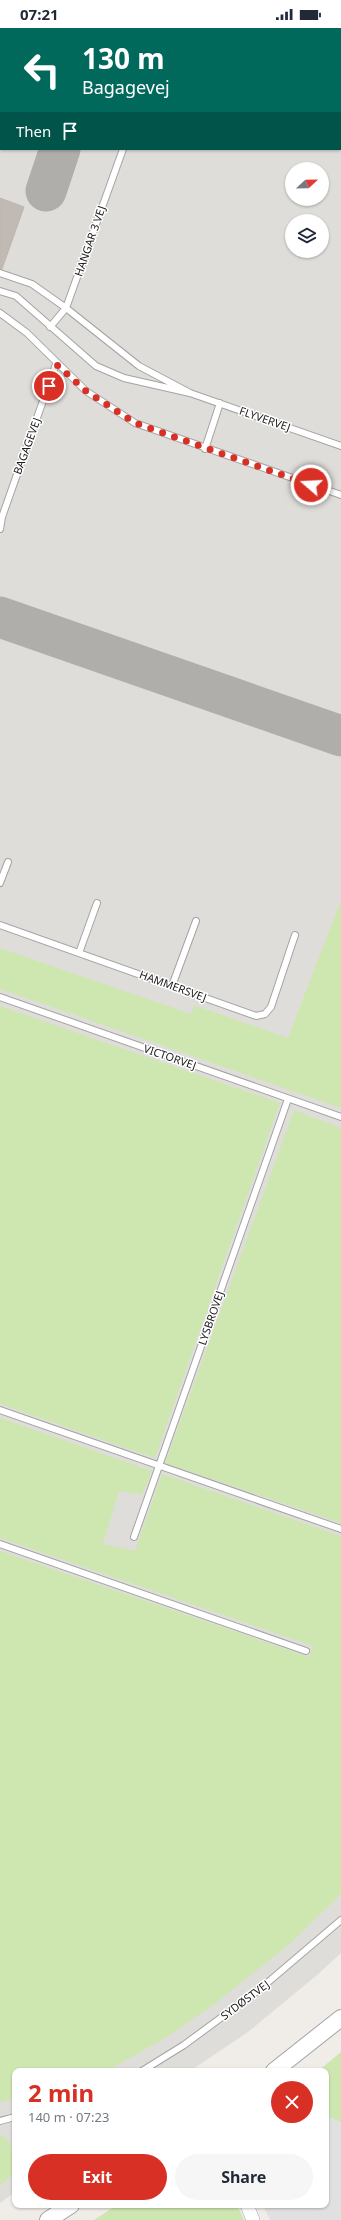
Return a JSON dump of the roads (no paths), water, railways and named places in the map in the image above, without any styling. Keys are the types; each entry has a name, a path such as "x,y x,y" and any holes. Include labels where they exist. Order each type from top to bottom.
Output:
{"street":[{"path":"278,2068 341,2018"},
{"path":"48,2220 66,2208"},
{"path":"248,2208 253,2220"}],"lane":[{"name":"HANGAR 3 VEJ","path":"50,327 66,308 123,150"},
{"path":"0,273 32,284 66,308 138,366 190,393"},
{"path":"0,291 16,296 96,366 124,378 190,393"},
{"path":"0,313 27,333 56,364 86,391 135,423 205,449 341,495"},
{"name":"BAGAGEVEJ","path":"0,529 2,517 56,364"},
{"name":"FLYVERVEJ","path":"190,393 341,446"},
{"path":"205,449 220,403"},
{"path":"0,883 8,862"},
{"path":"79,953 97,903"},
{"path":"172,986 196,921"},
{"name":"HAMMERSVEJ","path":"0,925 256,1016 265,1014 271,1007 295,935"},
{"name":"VICTORVEJ","path":"0,997 341,1117"},
{"name":"LYSBROVEJ","path":"134,1537 288,1099"},
{"path":"0,1410 341,1528"},
{"path":"0,1544 306,1651"},
{"name":"SYDØSTVEJ","path":"147,2068 184,2045 260,1989 341,1920"},
{"path":"0,2121 12,2118"}]}
